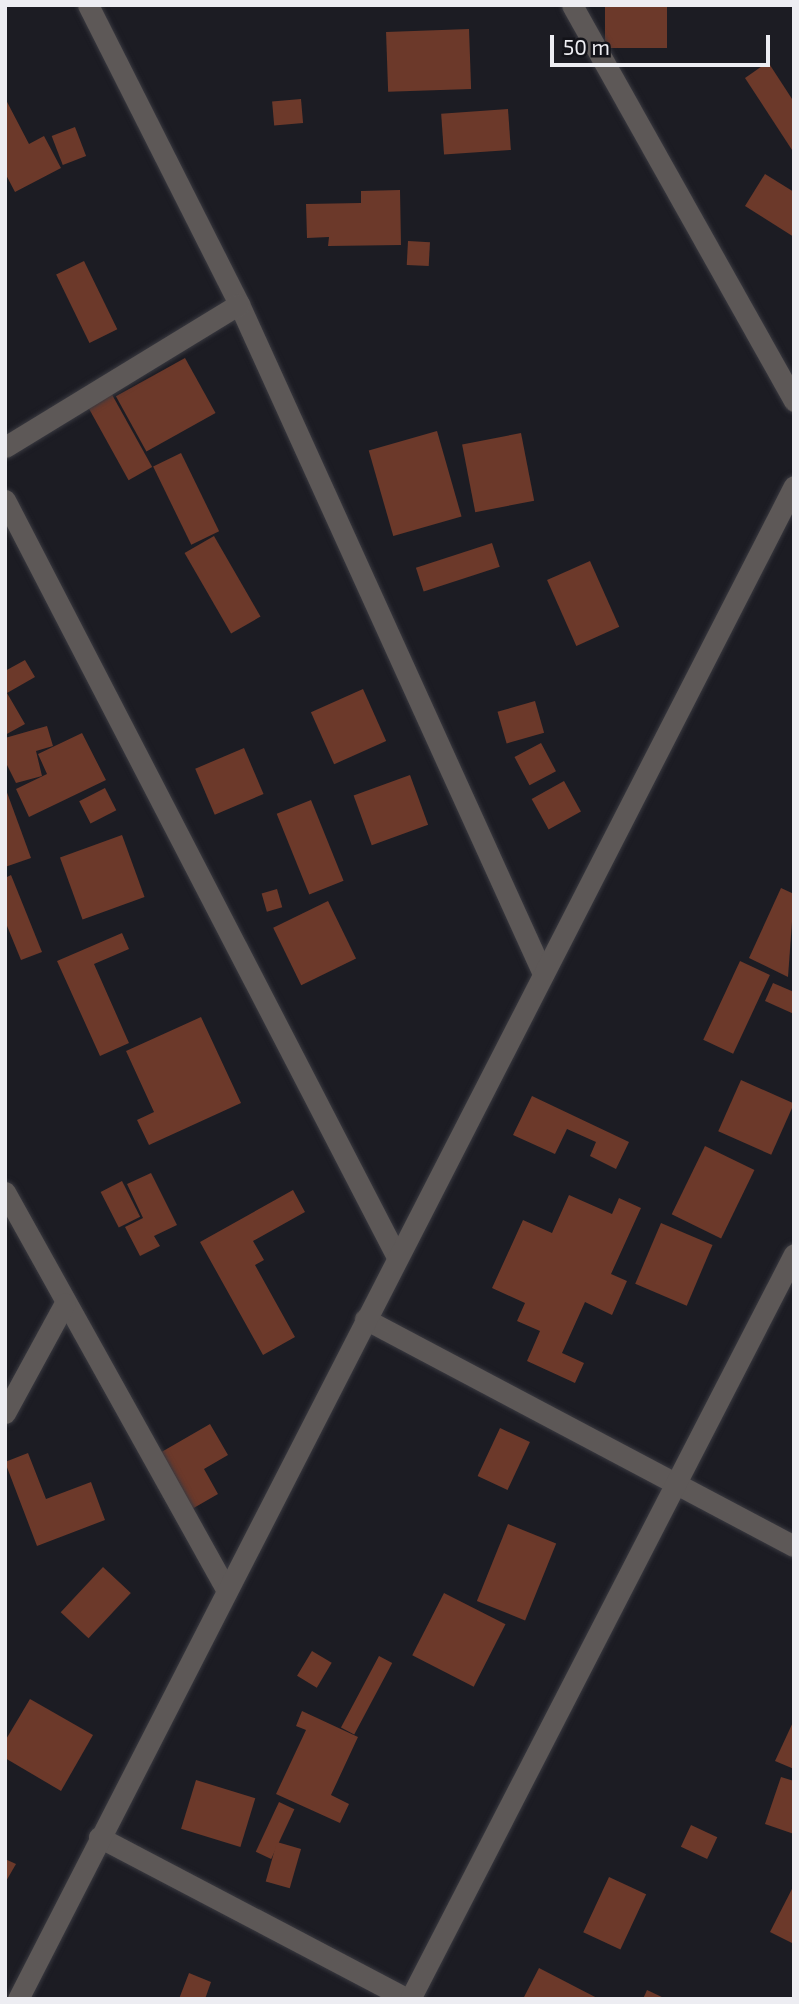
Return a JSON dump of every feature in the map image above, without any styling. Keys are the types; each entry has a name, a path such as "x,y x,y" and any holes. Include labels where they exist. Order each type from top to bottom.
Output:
{"street":[{"path":"88,5 239,304 543,974"},
{"path":"572,5 794,401"},
{"path":"5,447 239,304"},
{"path":"18,1999 794,486"},
{"path":"5,500 397,1256"},
{"path":"5,1192 226,1589"},
{"path":"99,1837 409,1999 794,1254"},
{"path":"5,1413 65,1303"},
{"path":"365,1319 794,1546"}],"building":[{"path":"605,5 667,5 667,48 605,48"},
{"path":"469,29 471,89 388,92 386,32"},
{"path":"768,62 794,102 794,153 745,78"},
{"path":"5,98 29,144 44,136 61,168 15,192 5,173"},
{"path":"301,99 303,123 274,125 272,102"},
{"path":"508,109 511,150 444,155 441,114"},
{"path":"75,127 86,156 63,165 52,136"},
{"path":"765,174 794,192 794,237 745,206"},
{"path":"400,190 401,245 328,246 329,237 307,238 306,204 361,203 361,191"},
{"path":"408,241 430,242 429,266 407,265"},
{"path":"84,261 117,329 89,343 56,275"},
{"path":"185,358 216,413 146,451 116,396"},
{"path":"110,391 152,467 129,480 86,404"},
{"path":"437,431 462,517 393,536 369,451"},
{"path":"521,433 534,501 475,512 462,444"},
{"path":"181,453 219,531 191,545 153,467"},
{"path":"214,536 260,617 231,634 185,553"},
{"path":"492,543 500,567 424,591 416,568"},
{"path":"590,561 619,627 576,646 547,580"},
{"path":"25,660 35,677 7,693 25,724 5,735 5,671"},
{"path":"363,689 386,741 334,764 311,712"},
{"path":"535,701 544,733 507,743 498,712"},
{"path":"47,726 53,746 36,751 42,776 16,783 5,761 5,738"},
{"path":"82,733 106,780 29,817 16,789 47,774 38,754"},
{"path":"541,743 556,771 530,785 515,757"},
{"path":"244,748 264,794 215,815 195,769"},
{"path":"410,775 428,825 372,845 354,796"},
{"path":"564,781 581,812 549,830 532,799"},
{"path":"5,787 31,858 5,867"},
{"path":"105,788 116,810 91,823 79,801"},
{"path":"311,800 344,881 309,895 277,814"},
{"path":"122,835 145,897 83,920 60,858"},
{"path":"11,875 42,952 21,960 5,921 5,878"},
{"path":"781,888 794,894 788,977 749,958"},
{"path":"277,889 282,907 267,912 262,893"},
{"path":"328,901 356,959 301,985 273,928"},
{"path":"122,933 129,949 94,964 129,1043 100,1056 57,961"},
{"path":"740,961 770,975 733,1054 703,1040"},
{"path":"773,983 794,992 794,1014 765,1001"},
{"path":"201,1017 241,1103 149,1145 137,1120 154,1112 126,1051"},
{"path":"741,1080 794,1104 771,1155 718,1131"},
{"path":"532,1096 629,1142 616,1169 590,1156 596,1142 567,1129 555,1154 513,1135"},
{"path":"705,1146 754,1170 721,1238 672,1214"},
{"path":"151,1173 177,1225 154,1236 160,1246 140,1256 125,1227 143,1218 127,1184"},
{"path":"122,1181 140,1217 119,1228 101,1192"},
{"path":"293,1190 305,1212 253,1241 264,1260 255,1265 295,1337 263,1355 200,1242"},
{"path":"569,1195 612,1214 619,1198 641,1208 611,1274 627,1281 612,1315 585,1302 562,1353 584,1363 575,1383 527,1361 540,1331 517,1321 525,1303 492,1288 523,1220 552,1233"},
{"path":"661,1223 713,1245 687,1306 635,1284"},
{"path":"210,1424 228,1455 204,1469 218,1494 192,1509 158,1454"},
{"path":"500,1428 530,1442 508,1490 478,1476"},
{"path":"28,1453 46,1499 91,1482 105,1520 37,1546 5,1462"},
{"path":"508,1524 556,1543 525,1620 477,1601"},
{"path":"103,1567 131,1593 89,1638 61,1612"},
{"path":"444,1593 505,1624 474,1687 412,1655"},
{"path":"312,1651 332,1663 317,1688 297,1676"},
{"path":"379,1656 392,1663 354,1735 341,1728"},
{"path":"30,1699 93,1735 61,1791 5,1758 5,1741"},
{"path":"302,1711 358,1737 331,1795 349,1804 340,1823 276,1794 306,1730 296,1726"},
{"path":"794,1720 794,1769 775,1761"},
{"path":"781,1777 794,1781 794,1834 765,1824"},
{"path":"196,1780 255,1798 240,1847 181,1829"},
{"path":"279,1802 294,1809 271,1859 256,1852"},
{"path":"691,1825 717,1837 707,1859 681,1847"},
{"path":"277,1842 301,1849 290,1888 266,1881"},
{"path":"5,1859 16,1864 5,1883"},
{"path":"609,1877 646,1894 620,1950 583,1932"},
{"path":"794,1885 794,1944 770,1932"},
{"path":"539,1968 599,1999 523,1999"},
{"path":"189,1973 211,1982 205,1999 179,1999"},
{"path":"647,1990 666,1999 643,1999"}]}
